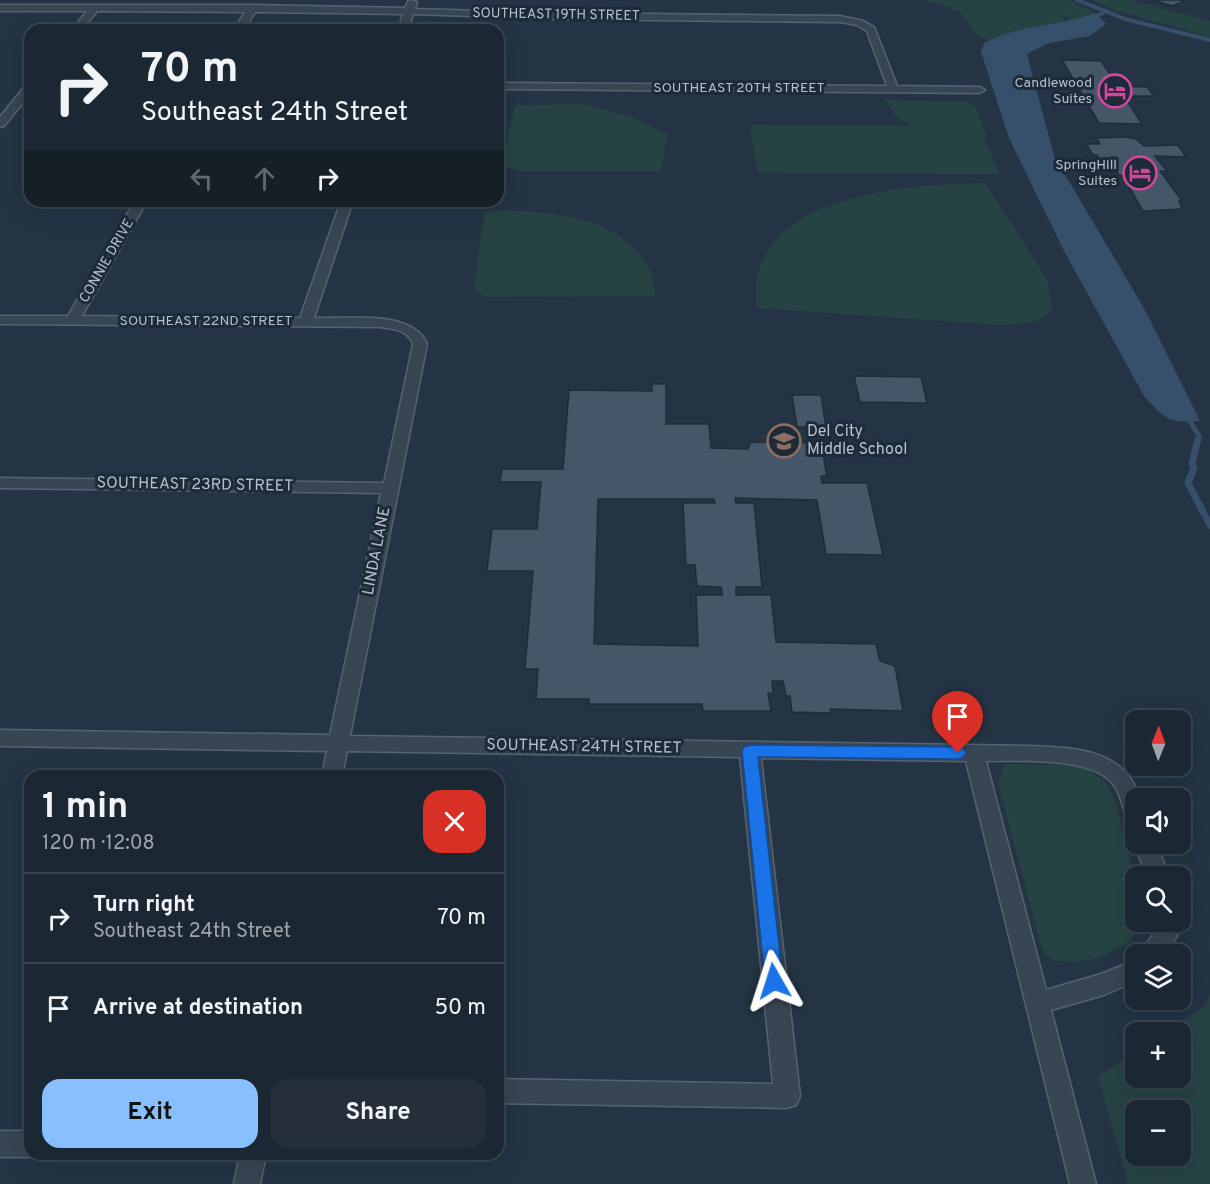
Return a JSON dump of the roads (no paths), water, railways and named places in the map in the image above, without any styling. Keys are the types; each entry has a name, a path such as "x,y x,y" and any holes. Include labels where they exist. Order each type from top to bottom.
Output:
{"street":[{"path":"405,24 413,0"},
{"path":"82,24 95,7"},
{"name":"SOUTHEAST 19TH STREET","path":"0,8 252,8 557,16 840,19 860,22 871,29 893,89"},
{"path":"243,24 252,8"},
{"name":"SOUTHEAST 20TH STREET","path":"504,86 980,90"},
{"path":"0,124 24,94"},
{"name":"CONNIE DRIVE","path":"73,320 138,207"},
{"path":"306,322 345,207"},
{"name":"SOUTHEAST 22ND STREET","path":"0,320 379,323 412,330"},
{"name":"LINDA LANE","path":"333,770 420,344 418,336 412,330"},
{"name":"SOUTHEAST 23RD STREET","path":"0,483 390,488"},
{"name":"SOUTHEAST 24TH STREET","path":"0,738 974,753 1078,757 1108,766 1122,781 1125,788"},
{"path":"504,1091 787,1096 750,751"},
{"path":"974,753 1083,1184"},
{"path":"1036,1003 1104,984 1125,975"},
{"path":"0,1144 24,1144"},
{"path":"247,1184 252,1160"}],"water":[{"path":"1096,13 1106,24 1090,36 1049,43 1027,54 1054,156 1145,310 1200,421 1168,418 1144,396 1064,251 1009,138 981,52 984,43 997,37"}],"waterway":[{"path":"1077,0 1106,11"},
{"path":"1090,19 1106,11"},
{"path":"1106,11 1125,19 1210,40"},
{"path":"1187,416 1199,436 1198,441"},
{"path":"1198,439 1192,464 1194,468 1188,483 1210,525"}],"place":[{"name":"Candlewood Suites","path":"1115,91"},
{"name":"SpringHill Suites","path":"1140,173"},
{"name":"Del City Middle School","path":"784,441"}]}
